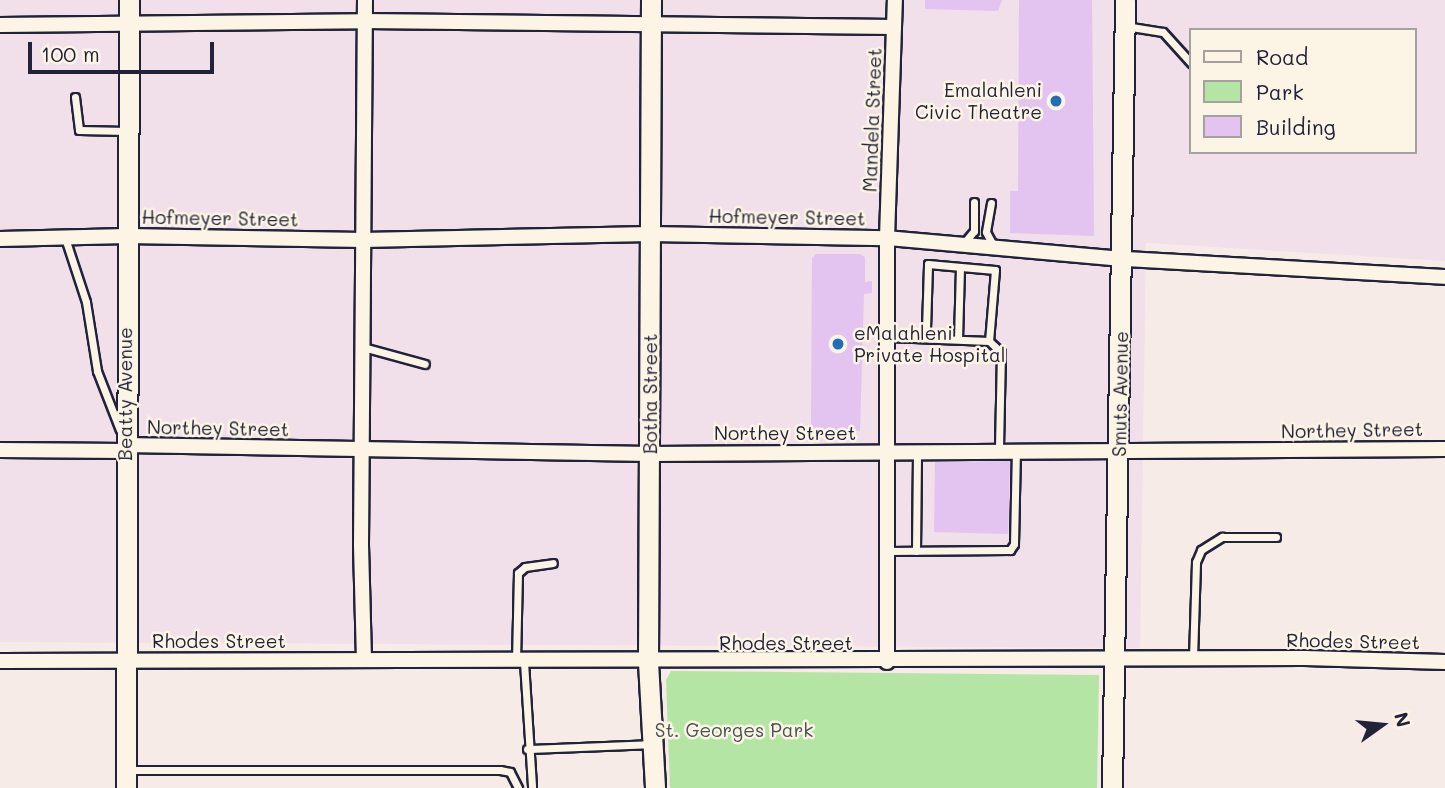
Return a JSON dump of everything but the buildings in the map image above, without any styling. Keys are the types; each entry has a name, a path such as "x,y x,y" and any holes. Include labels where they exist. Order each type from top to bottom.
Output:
{"main road":[{"name":"Beatty Avenue","path":"127,779 125,448 129,0"},
{"name":"Botha Street","path":"651,0 648,662 655,788"},
{"name":"Smuts Avenue","path":"1112,788 1124,259 1125,0"}],"street":[{"path":"364,660 365,0"},
{"name":"Mandela Street","path":"887,662 887,238 894,0"},
{"path":"0,25 129,27 364,21 894,27"},
{"name":"Hofmeyer Street","path":"0,239 127,236 363,240 650,234 887,238 1124,259 1445,278"},
{"name":"Northey Street","path":"0,450 125,448 650,454 1445,449"},
{"name":"Rhodes Street","path":"0,661 887,662 1193,659 1445,662"}],"lane":[{"path":"1125,25 1163,32 1190,61"},
{"path":"75,97 79,130 128,131"},
{"path":"962,244 974,231 974,202"},
{"path":"991,203 986,232 994,247"},
{"path":"65,237 86,302 97,371 125,448"},
{"path":"926,329 928,264 995,270 989,341"},
{"path":"958,339 960,267"},
{"path":"888,337 989,341 1001,352 999,451"},
{"path":"363,348 425,364"},
{"path":"916,551 917,452"},
{"path":"888,551 991,553 1013,548 1016,452"},
{"path":"1193,659 1196,562 1201,550 1222,537 1276,537"},
{"path":"532,787 520,662 518,573 525,567 553,563"},
{"path":"527,749 651,744"},
{"path":"127,779 500,770 510,772 518,788"}],"shaded area":[{"path":"0,0 1445,0 1445,261 1146,243 1140,648 0,642"}],"green space":[{"name":"St. Georges Park","path":"671,671 1099,675 1097,788 670,788 666,680"}],"place":[{"name":"Emalahleni Civic Theatre","path":"1056,101"},
{"name":"eMalahleni Private Hospital","path":"838,344"}]}
